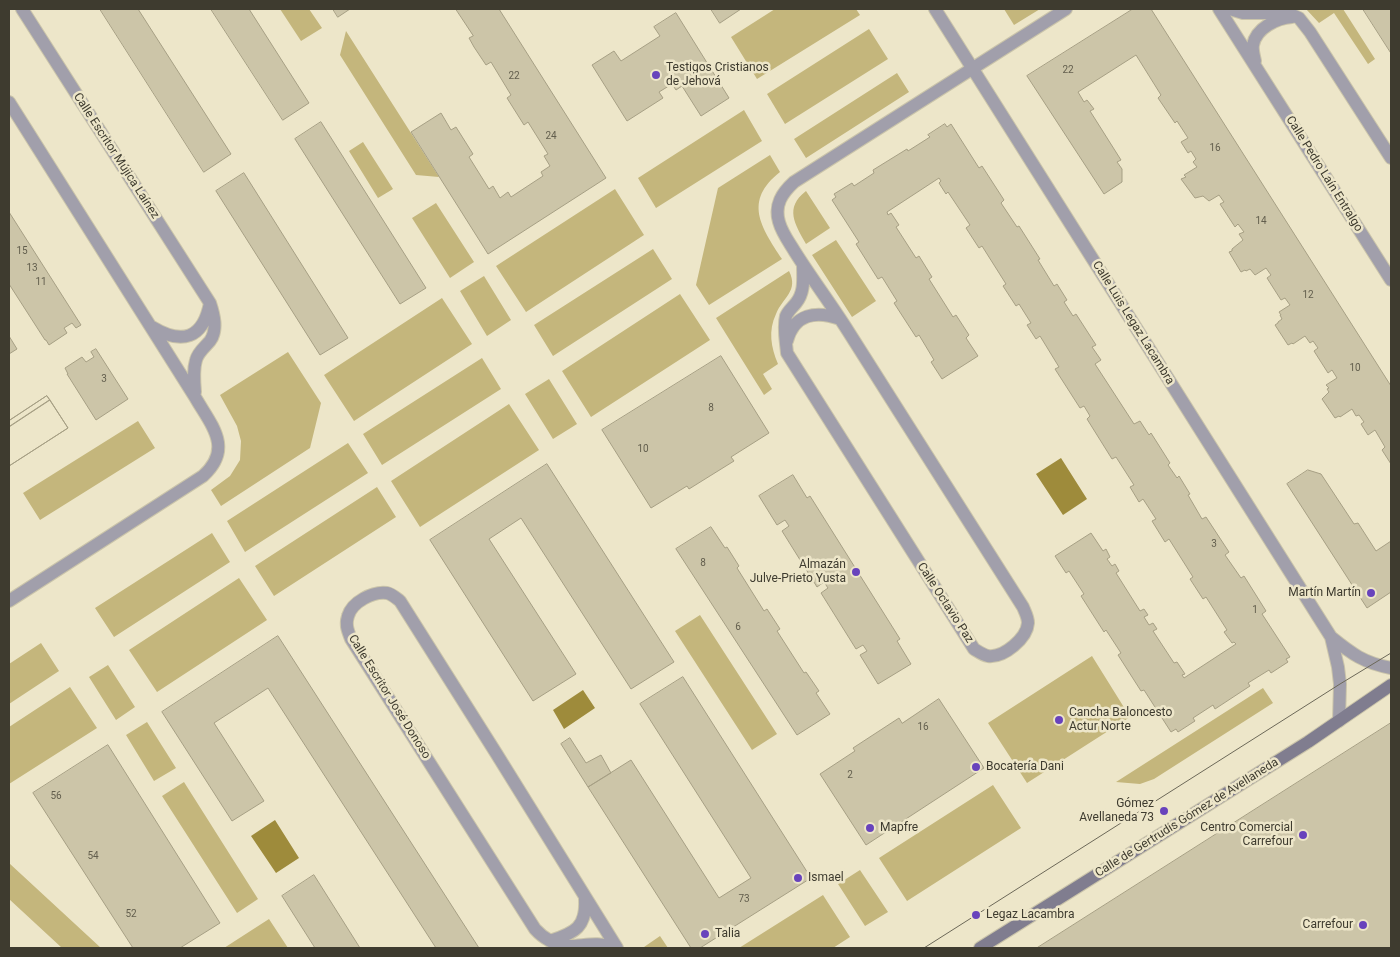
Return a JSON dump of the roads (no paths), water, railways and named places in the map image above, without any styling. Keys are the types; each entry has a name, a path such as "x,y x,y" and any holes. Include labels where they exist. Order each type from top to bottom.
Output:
{"main road":[{"name":"Calle de Gertrudis Gómez de Avellaneda","path":"980,948 1339,721 1391,685"}],"street":[{"name":"Calle Escritor Mújica Laínez","path":"22,9 210,303 214,315 215,328 212,339 201,350 196,359 193,377 195,397"},
{"name":"Calle Luis Legaz Lacambra","path":"935,9 1331,637 1340,684 1339,721"},
{"path":"802,265 782,231 778,220 777,210 780,199 786,190 805,175 1066,9"},
{"name":"Calle Pedro Laín Entralgo","path":"1219,9 1391,280"},
{"path":"1230,9 1243,13 1288,13 1299,18 1310,32 1391,158"},
{"name":"Calle Pedro Laín Entralgo","path":"1256,67 1253,43 1263,28 1285,18 1299,18"},
{"path":"9,102 195,397 218,439 219,449 217,460 212,468 190,484 9,601"},
{"name":"Calle Octavio Paz","path":"802,265 840,319 932,462 1027,616 1026,633 1021,640 1001,654 990,656 974,649 787,353 786,317 800,297 803,288 802,265"},
{"path":"152,327 164,334 178,338 187,336 196,332 203,324 208,314 210,303"},
{"path":"786,344 792,329 797,323 810,315 829,315 840,319"},
{"name":"Calle Escritor José Donoso","path":"550,941 535,929 351,639 346,626 348,614 354,606 364,599 375,594 385,593 393,595 400,601 617,948"},
{"name":"Calle Luis Legaz Lacambra","path":"1331,637 1364,661 1391,668"},
{"path":"550,941 576,929 583,921 586,910 584,895"},
{"path":"550,941 560,945 598,944 612,948"}],"tram line":[{"path":"924,948 1391,653"}],"place":[{"name":"Testigos Cristianos de Jehová","path":"656,75"},
{"name":"Almazán Julve-Prieto Yusta","path":"856,572"},
{"name":"Martín Martín","path":"1371,593"},
{"name":"Cancha Baloncesto Actur Norte","path":"1059,720"},
{"name":"Bocatería Dani","path":"976,767"},
{"name":"Gómez Avellaneda 73","path":"1164,811"},
{"name":"Mapfre","path":"870,828"},
{"name":"Centro Comercial Carrefour","path":"1303,835"},
{"name":"Ismael","path":"798,878"},
{"name":"Legaz Lacambra","path":"976,915"},
{"name":"Carrefour","path":"1363,925"},
{"name":"Talia","path":"705,934"}]}
